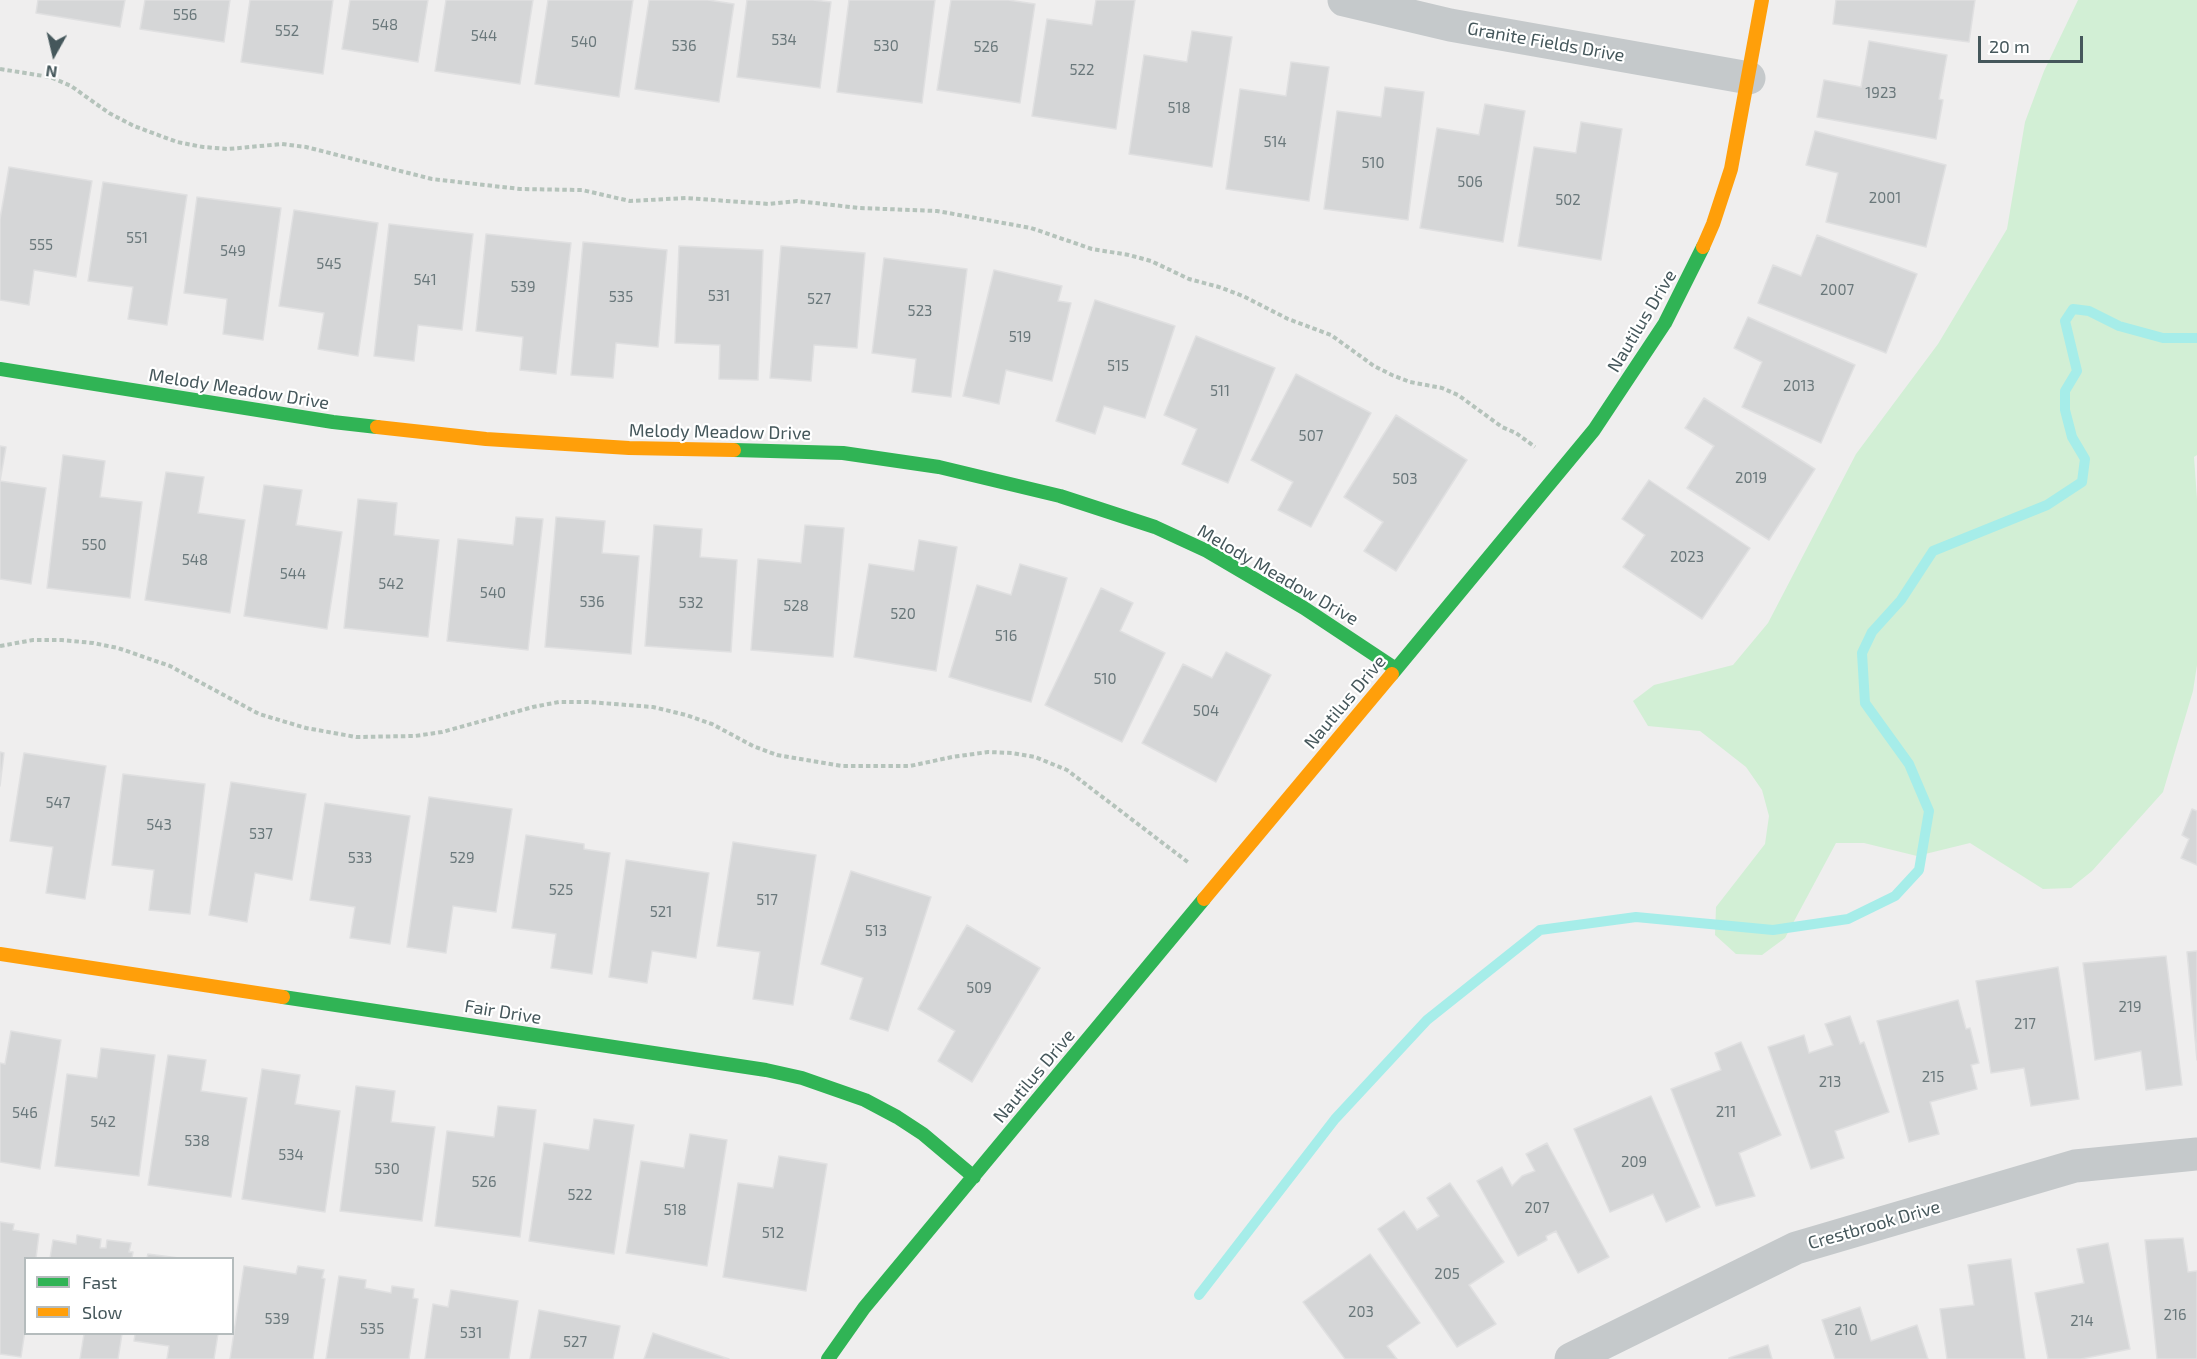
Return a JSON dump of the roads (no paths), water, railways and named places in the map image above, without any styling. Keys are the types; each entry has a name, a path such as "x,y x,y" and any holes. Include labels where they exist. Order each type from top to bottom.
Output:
{"street":[{"name":"Granite Fields Drive","path":"1344,0 1450,26 1749,78"},
{"name":"Nautilus Drive","path":"828,1359 864,1308 1594,430 1632,375 1665,323 1692,272 1713,224 1731,169 1762,0"},
{"name":"Melody Meadow Drive","path":"0,369 333,422 486,439 629,448 843,453 939,467 1060,496 1155,527 1207,551 1304,608 1396,669"},
{"name":"Fair Drive","path":"0,954 766,1070 802,1078 865,1100 897,1117 923,1134 974,1177"},
{"name":"Crestbrook Drive","path":"1571,1359 1796,1248 2075,1166 2197,1154"}],"waterway":[{"path":"1199,1295 1335,1119 1427,1020 1540,930 1636,917 1773,930 1848,919 1895,896 1919,870 1929,811 1909,764 1865,703 1862,653 1872,632 1901,600 1933,551 2047,505 2082,482 2085,459 2072,437 2065,410 2065,391 2077,371 2065,321 2073,309 2089,311 2119,326 2163,338 2197,338"}]}
